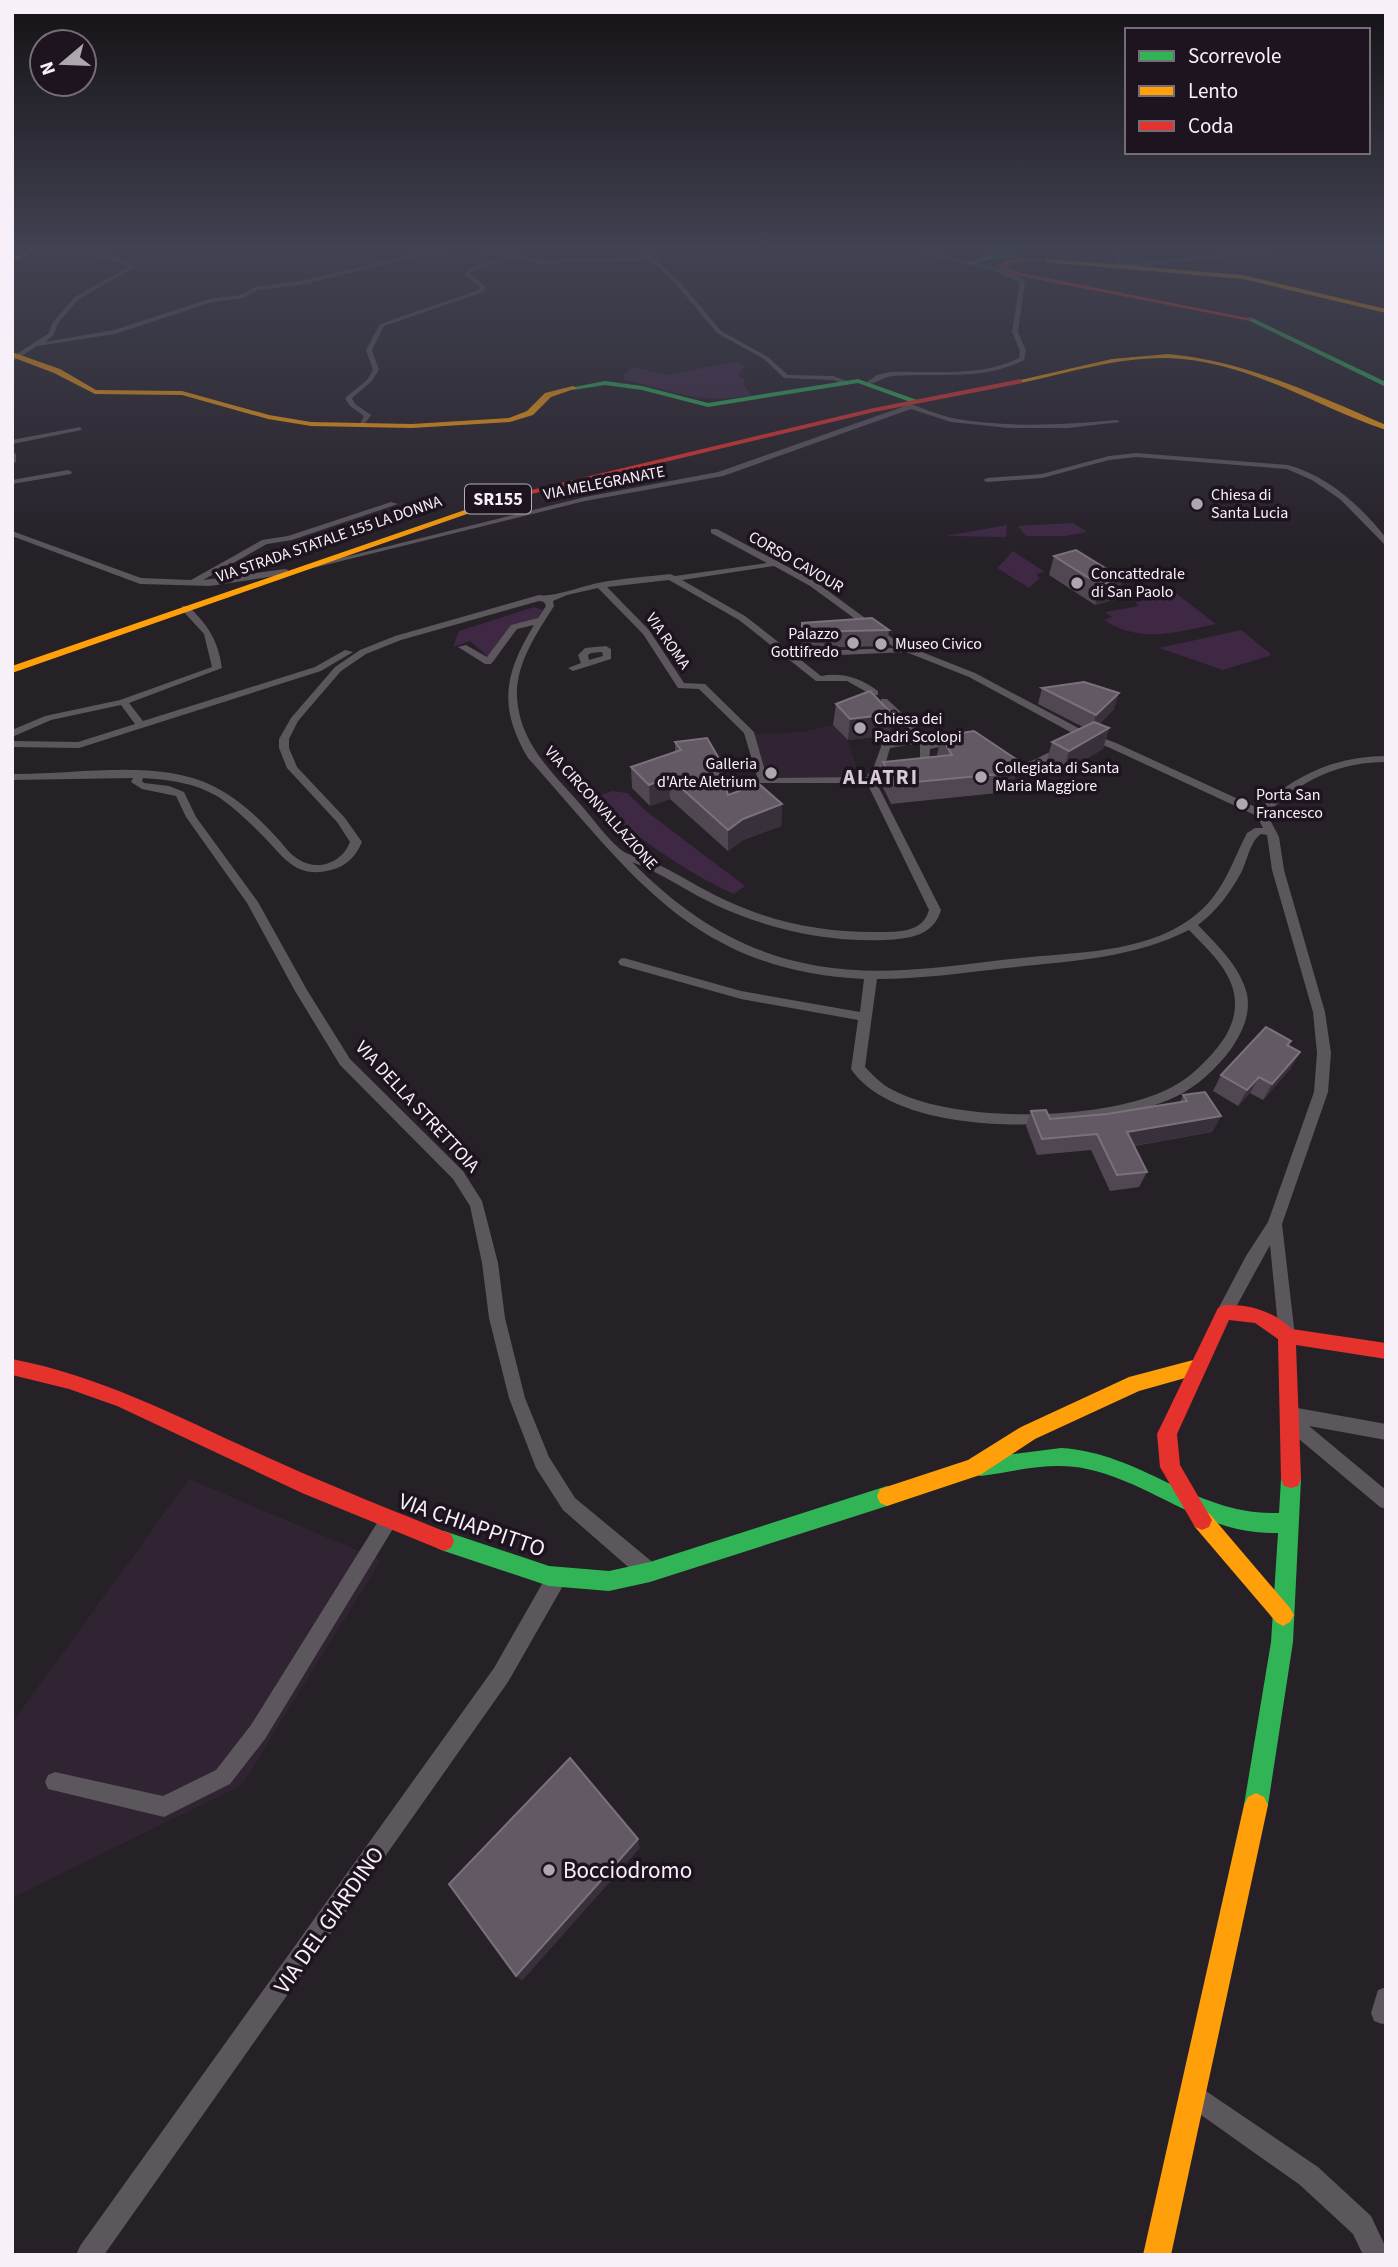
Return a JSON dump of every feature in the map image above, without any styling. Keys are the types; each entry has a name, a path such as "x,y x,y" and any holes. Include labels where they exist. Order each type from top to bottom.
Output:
{"main road":[{"path":"1318,351 1386,385"},
{"name":"VIA STRADA STATALE 155 LA DONNA","path":"12,667 517,494 910,404 1138,358 1182,356 1228,366 1386,428"},
{"path":"15,357 57,371 95,392 182,393 295,423 460,424 510,420 530,413 548,395 566,388 605,383 642,388 708,405 846,382 869,383 910,404"},
{"path":"1283,1615 1195,1508 1171,1470 1167,1434 1224,1313 1242,1311 1265,1317 1287,1336 1386,1351"},
{"path":"1157,2255 1195,2097 1268,1740 1283,1615 1290,1523 1292,1419 1287,1336"},
{"name":"VIA CHIAPPITTO","path":"12,1367 44,1370 111,1394 305,1487 514,1567 557,1577 608,1581 650,1573 973,1468"},
{"path":"973,1468 1028,1433 1136,1383 1197,1367"},
{"path":"973,1468 1058,1458 1086,1459 1148,1482 1195,1508 1240,1524 1290,1523"}],"street":[{"path":"363,424 368,415 352,405 348,398 369,382 376,370 369,351"},
{"path":"751,351 766,358 786,377 833,378 846,382"},
{"path":"869,383 879,376 890,374 966,373 1001,369 1022,359 1023,351"},
{"path":"910,404 968,420 1017,426 1070,428 1117,422"},
{"name":"VIA MELEGRANATE","path":"12,533 130,579 190,583 291,570 329,564 585,499 720,474 910,404"},
{"path":"12,442 80,429"},
{"path":"12,454 12,462"},
{"path":"987,480 1042,475 1136,454 1279,466 1302,471 1362,513 1386,544"},
{"path":"12,482 68,472"},
{"path":"190,583 265,542 289,538 394,504"},
{"name":"CORSO CAVOUR","path":"714,531 814,584 895,648"},
{"path":"12,777 139,776 187,779 220,794 294,862 306,868 328,867 348,859 356,842 351,832 292,768 284,748 284,739 294,720 338,669 363,652 398,638 534,599 548,600 564,593 600,585 654,578 674,579 774,564"},
{"path":"674,579 742,618 818,679 838,675 848,677 882,699 901,717"},
{"name":"VIA ROMA","path":"600,585 646,632 681,687 702,686 749,732 763,781 875,775"},
{"name":"VIA CIRCONVALLAZIONE","path":"548,600 550,606 518,663 512,685 515,725 532,756 640,874 684,915 717,937 747,950 823,969 871,975 952,970 1143,945 1191,925 1209,911 1224,891 1251,835 1259,830 1270,833"},
{"path":"12,734 48,718 122,702 217,668 215,645 209,630 185,608"},
{"path":"463,647 488,662 514,627 541,620"},
{"path":"12,744 79,745 318,669 372,640 398,638"},
{"path":"786,654 907,649 972,676 1088,736 1112,744 1261,814 1270,833 1319,1012 1324,1053 1321,1092 1275,1224 1251,1261 1224,1313"},
{"path":"573,668 585,662"},
{"path":"122,702 142,726"},
{"path":"875,775 923,762 925,743 910,726"},
{"path":"988,755 1012,768 1024,769 1088,736"},
{"path":"622,854 657,867 734,909 787,928 875,937 900,935 923,929 931,922 936,910 875,775 887,746 967,741"},
{"path":"1261,814 1282,796 1339,762 1354,758 1386,758"},
{"name":"VIA DELLA STRETTOIA","path":"139,776 136,782 140,786 163,787 180,794 191,817 252,902 301,991 345,1062 458,1175 477,1205 490,1263 498,1318 517,1398 542,1462 569,1504 650,1573"},
{"path":"640,874 645,867 657,867"},
{"path":"871,975 858,1069 877,1089 908,1102 963,1116 1016,1121 1112,1110 1164,1097 1185,1086 1222,1052 1237,1031 1241,1018 1237,983 1229,967 1191,925"},
{"path":"624,961 741,995 864,1017"},
{"path":"1275,1224 1287,1336"},
{"path":"1292,1419 1386,1432"},
{"path":"1292,1419 1386,1501"},
{"path":"54,1782 164,1807 223,1777 258,1732 388,1521"},
{"name":"VIA DEL GIARDINO","path":"89,2255 501,1675 557,1577"},
{"path":"1195,2097 1309,2176 1362,2225 1376,2255"}],"shaded area":[{"path":"737,361 745,366 738,376 745,379 744,384 751,395 702,398 624,380 624,374 633,367 668,375"},
{"path":"1073,523 1087,532 1065,536 1026,536 1018,526"},
{"path":"1007,525 1006,537 946,536"},
{"path":"1013,551 1045,572 1036,574 1040,578 1029,588 997,568"},
{"path":"1177,594 1216,624 1173,633 1145,634 1131,632 1104,620 1112,617 1105,612 1139,606 1135,602"},
{"path":"534,607 543,610 537,618 515,629 494,662 470,641 453,647 459,631"},
{"path":"1241,630 1272,655 1223,670 1159,648"},
{"path":"833,725 848,740 860,778 765,779 754,734 801,732"},
{"path":"612,791 627,793 646,811 745,886 734,894 714,885 642,839 592,799"},
{"path":"189,1479 381,1560 242,1785 12,1898 12,1723"}],"building":[{"path":"1076,550 1123,579 1100,585 1054,556"},
{"path":"872,618 889,630 802,632 802,623"},
{"path":"1084,682 1119,693 1096,715 1042,688"},
{"path":"870,691 892,714 850,719 836,704"},
{"path":"1094,722 1109,728 1069,751 1052,742"},
{"path":"974,731 1019,761 997,768 1001,774 894,784 883,762 952,755 941,736"},
{"path":"707,738 718,757 728,795 759,784 782,804 743,819 728,830 669,777 649,785 631,767 681,750 675,742"},
{"path":"1266,1027 1291,1041 1287,1045 1300,1052 1272,1084 1259,1077 1247,1090 1221,1075"},
{"path":"1205,1092 1221,1116 1127,1132 1147,1172 1117,1175 1097,1134 1042,1139 1031,1111 1046,1110 1050,1119 1107,1114 1187,1101 1183,1095"},
{"name":"Bocciodromo","path":"570,1758 638,1839 516,1976 449,1884"}],"traffic: fast":[{"path":"1316,351 1386,385"},
{"path":"573,388 605,383 642,388 708,405 858,381 916,401"},
{"path":"981,1467 1048,1457 1088,1460 1140,1478 1208,1512 1232,1520 1259,1524 1290,1523"},
{"path":"1256,1805 1282,1642 1291,1479"},
{"path":"444,1541 549,1576 609,1581 650,1572 887,1496"}],"traffic: slow":[{"path":"12,354 57,371 95,392 182,393 268,417 311,424 412,426 510,420 530,413 548,395 573,388"},
{"path":"1020,381 1131,358 1196,358 1280,382 1386,428"},
{"path":"12,670 523,493"},
{"path":"887,1496 973,1468 1028,1433 1136,1383 1197,1367"},
{"path":"1202,1520 1283,1615"},
{"path":"1157,2255 1256,1805"}],"traffic: jam":[{"path":"523,493 874,410 1020,381"},
{"path":"1202,1520 1170,1467 1167,1434 1224,1313 1259,1317 1287,1336 1291,1479"},
{"path":"1287,1336 1386,1351"},
{"path":"12,1367 69,1380 124,1400 309,1486 444,1541"}],"place":[{"name":"Chiesa di Santa Lucia","path":"1197,504"},
{"name":"Concattedrale di San Paolo","path":"1077,583"},
{"name":"Palazzo Gottifredo","path":"853,643"},
{"name":"Museo Civico","path":"881,644"},
{"name":"Chiesa dei Padri Scolopi","path":"860,728"},
{"name":"Galleria d'Arte Aletrium","path":"771,773"},
{"name":"Collegiata di Santa Maria Maggiore","path":"981,777"},
{"name":"Porta San Francesco","path":"1242,804"},
{"name":"Bocciodromo","path":"549,1870"}],"district":[{"name":"ALATRI","path":"881,777"}]}
